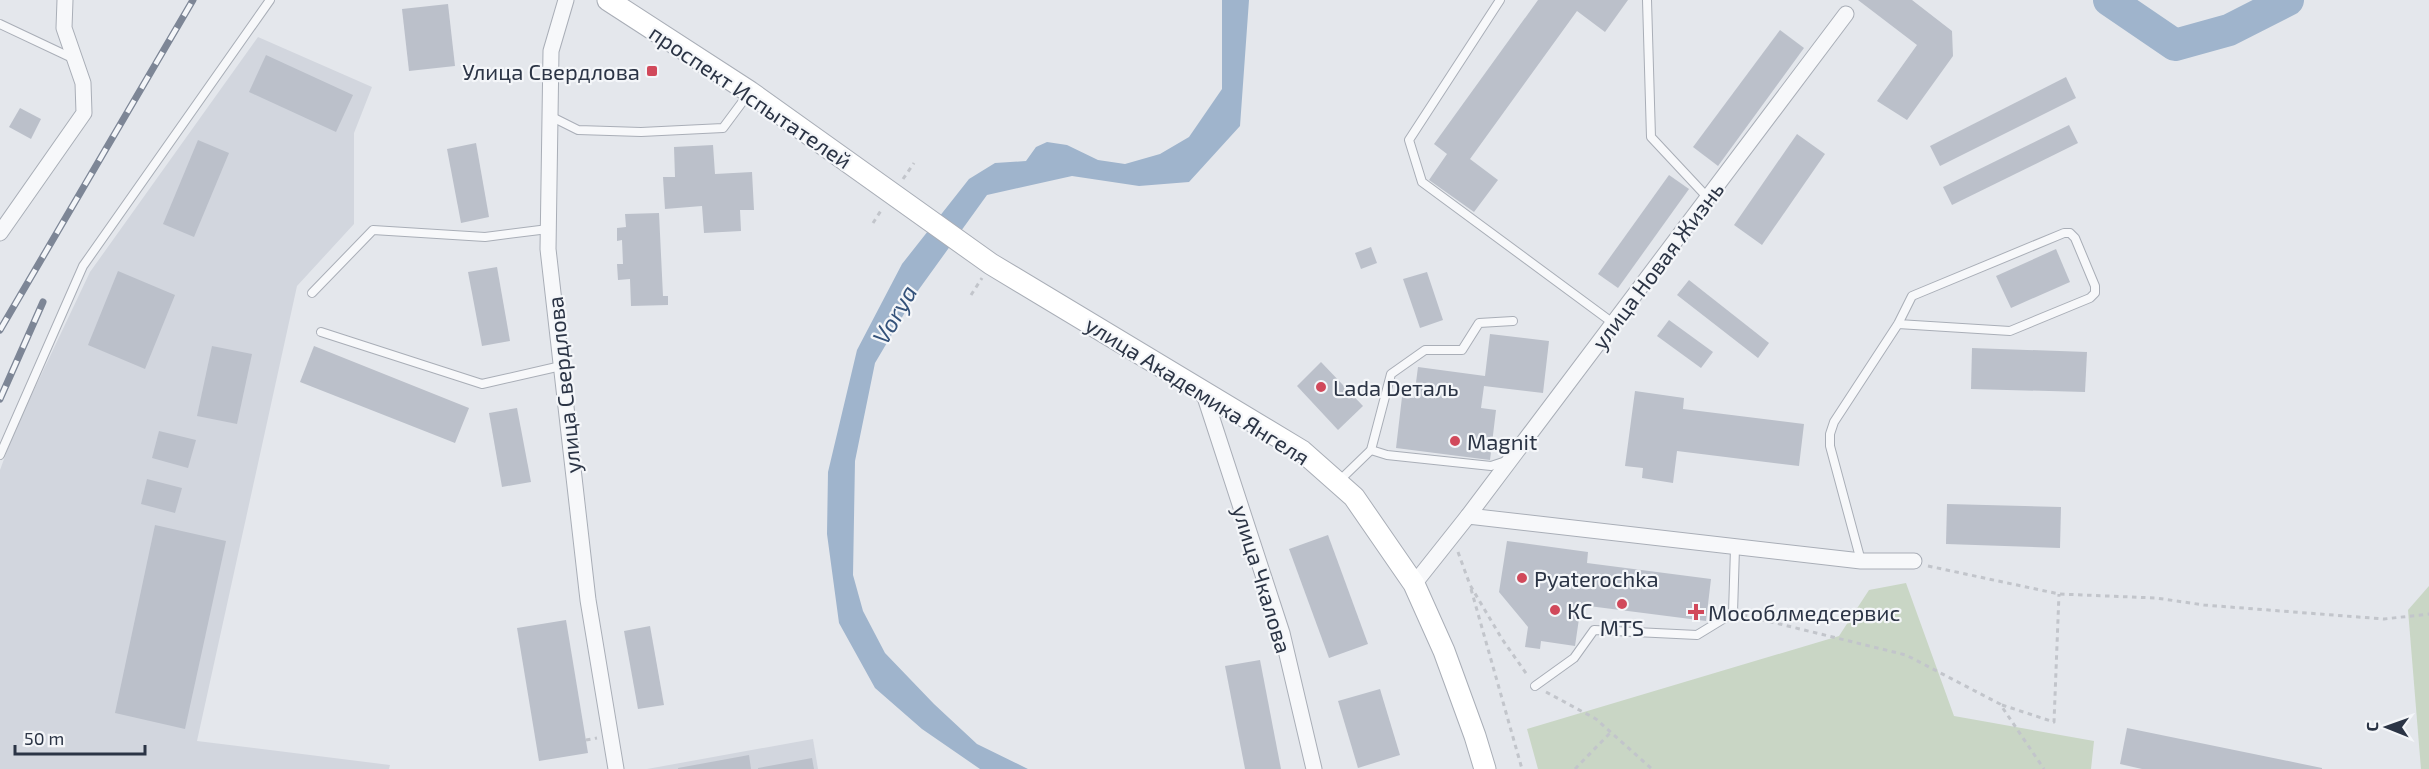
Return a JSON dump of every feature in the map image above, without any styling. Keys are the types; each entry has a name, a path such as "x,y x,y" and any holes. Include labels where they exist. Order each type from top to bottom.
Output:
{"main road":[{"name":"проспект Испытателей","path":"608,0 750,92 991,264"},
{"name":"улица Академика Янгеля","path":"991,264 1302,450 1354,497 1413,584 1444,651 1485,769"}],"street":[{"path":"0,233 84,113 83,83 64,28 65,0"},
{"name":"улица Свердлова","path":"566,0 550,51 548,249 588,600 616,769"},
{"name":"улица Новая Жизнь","path":"1413,584 1468,516 1846,14"},
{"name":"улица Чкалова","path":"1203,391 1282,633 1314,769"},
{"path":"1468,516 1861,561 1914,561"}],"lane":[{"path":"0,455 83,266 270,0"},
{"path":"1500,0 1409,140 1422,182 1613,323"},
{"path":"1647,0 1652,137 1708,198"},
{"path":"0,24 75,59"},
{"path":"550,116 578,130 641,132 723,128 750,92"},
{"path":"312,293 373,230 485,237 548,229"},
{"path":"1861,561 1830,446 1830,434 1834,422 1898,324 1912,296 2064,233 2070,233 2075,238 2095,286 2095,293 2091,298 2010,331 1898,324"},
{"path":"1338,483 1371,450 1391,374 1425,350 1462,350 1479,323 1513,321"},
{"path":"321,332 482,384 561,366"},
{"path":"1371,450 1387,455 1491,466 1512,458"},
{"path":"1535,686 1574,657 1594,630 1697,635 1733,613 1735,548"}],"path":[{"path":"1452,536 1470,585 1522,769"},
{"path":"1914,561 1938,569 2059,594 2156,598 2204,605 2384,619 2429,614"},
{"path":"1470,585 1502,639 1535,686 1596,719 1652,769"},
{"path":"1733,613 1906,655 2000,704 2054,722 2059,594"},
{"path":"2000,704 2044,769"},
{"path":"1575,769 1610,733"}],"shaded area":[{"path":"258,37 372,87 354,133 354,224 297,286 197,741 390,765 389,769 0,769 0,470 14,432 90,272"},
{"path":"813,739 818,769 647,769"}],"green space":[{"path":"1906,583 1954,716 2094,741 2091,769 1538,769 1527,729 1839,636 1869,590"},
{"path":"2429,586 2429,769 2421,769 2408,610"}],"water":[{"path":"1222,0 1249,0 1240,126 1189,182 1139,186 1072,176 987,195 917,292 875,363 855,461 853,575 863,611 885,653 934,704 977,744 1028,769 980,769 922,729 875,688 839,623 827,534 828,472 857,350 902,264 969,179 995,163 1026,161 1036,147 1047,142 1067,145 1098,160 1125,164 1160,154 1189,137 1222,89"}],"building":[{"path":"1538,0 1628,0 1605,32 1577,11 1470,159 1498,180 1474,212 1429,180 1447,154 1434,144"},
{"path":"1858,0 1912,0 1952,31 1953,56 1907,120 1877,101 1917,45"},
{"path":"448,4 455,66 409,71 402,9"},
{"path":"1780,30 1804,48 1718,166 1693,147"},
{"path":"266,55 353,95 336,132 249,92"},
{"path":"2066,77 2076,98 1940,166 1930,146"},
{"path":"20,108 41,119 31,139 9,127"},
{"path":"2069,125 2078,143 1952,205 1943,187"},
{"path":"1797,134 1825,154 1762,245 1734,225"},
{"path":"198,140 229,153 194,237 163,224"},
{"path":"476,143 489,217 461,223 447,149"},
{"path":"713,145 715,174 752,172 754,210 740,210 741,231 704,233 702,206 665,209 663,177 675,177 674,147"},
{"path":"1669,175 1689,189 1618,288 1598,274"},
{"path":"659,213 663,296 668,296 668,305 631,306 630,279 618,280 617,264 623,264 622,240 617,241 617,228 626,227 625,214"},
{"path":"1371,247 1377,263 1361,269 1355,253"},
{"path":"2056,249 2070,282 2011,308 1996,276"},
{"path":"497,267 510,341 482,346 468,272"},
{"path":"118,271 175,295 145,369 88,345"},
{"path":"1427,272 1443,320 1420,328 1403,279"},
{"path":"1689,280 1769,343 1758,358 1677,295"},
{"path":"1669,320 1713,352 1701,368 1657,336"},
{"path":"1490,334 1549,341 1543,393 1484,386 1481,408 1496,410 1490,460 1396,448 1402,397 1414,398 1418,367 1485,376"},
{"path":"212,346 252,354 237,424 197,416"},
{"path":"314,346 469,408 455,443 300,382"},
{"path":"1972,348 2087,352 2085,392 1971,389"},
{"path":"1321,362 1363,406 1338,430 1297,386"},
{"path":"1635,391 1684,398 1683,409 1804,424 1799,466 1677,451 1673,483 1642,478 1643,468 1625,466"},
{"path":"517,408 531,482 502,487 489,413"},
{"path":"159,431 196,440 188,468 152,458"},
{"path":"147,479 182,488 175,513 141,504"},
{"path":"1947,504 2061,507 2060,548 1946,544"},
{"path":"155,525 226,541 185,729 115,713"},
{"path":"1328,535 1368,644 1329,658 1289,549"},
{"path":"1507,541 1588,552 1587,563 1711,579 1706,621 1581,605 1575,646 1541,641 1540,649 1525,647 1528,627 1499,592"},
{"path":"566,620 588,753 539,761 517,628"},
{"path":"650,626 664,705 638,709 624,631"},
{"path":"1260,660 1281,769 1245,769 1225,666"},
{"path":"1380,689 1400,755 1358,768 1338,701"},
{"path":"2127,728 2322,769 2142,769 2120,764"},
{"path":"749,755 751,769 678,769 678,768"},
{"path":"812,758 814,769 758,769 758,768"}],"waterway":[{"name":"Vorya","path":"2109,0 2175,45 2229,30 2288,0"}],"railway":[{"path":"0,330 193,0"},
{"path":"0,399 43,302"}],"place":[{"name":"Улица Свердлова","path":"652,71"},
{"name":"Lada Dеталь","path":"1321,387"},
{"name":"Magnit","path":"1455,441"},
{"name":"Pyaterochka","path":"1522,578"},
{"name":"MTS","path":"1622,604"},
{"name":"КС","path":"1555,610"},
{"name":"Мособлмедсервис","path":"1696,612"}]}
